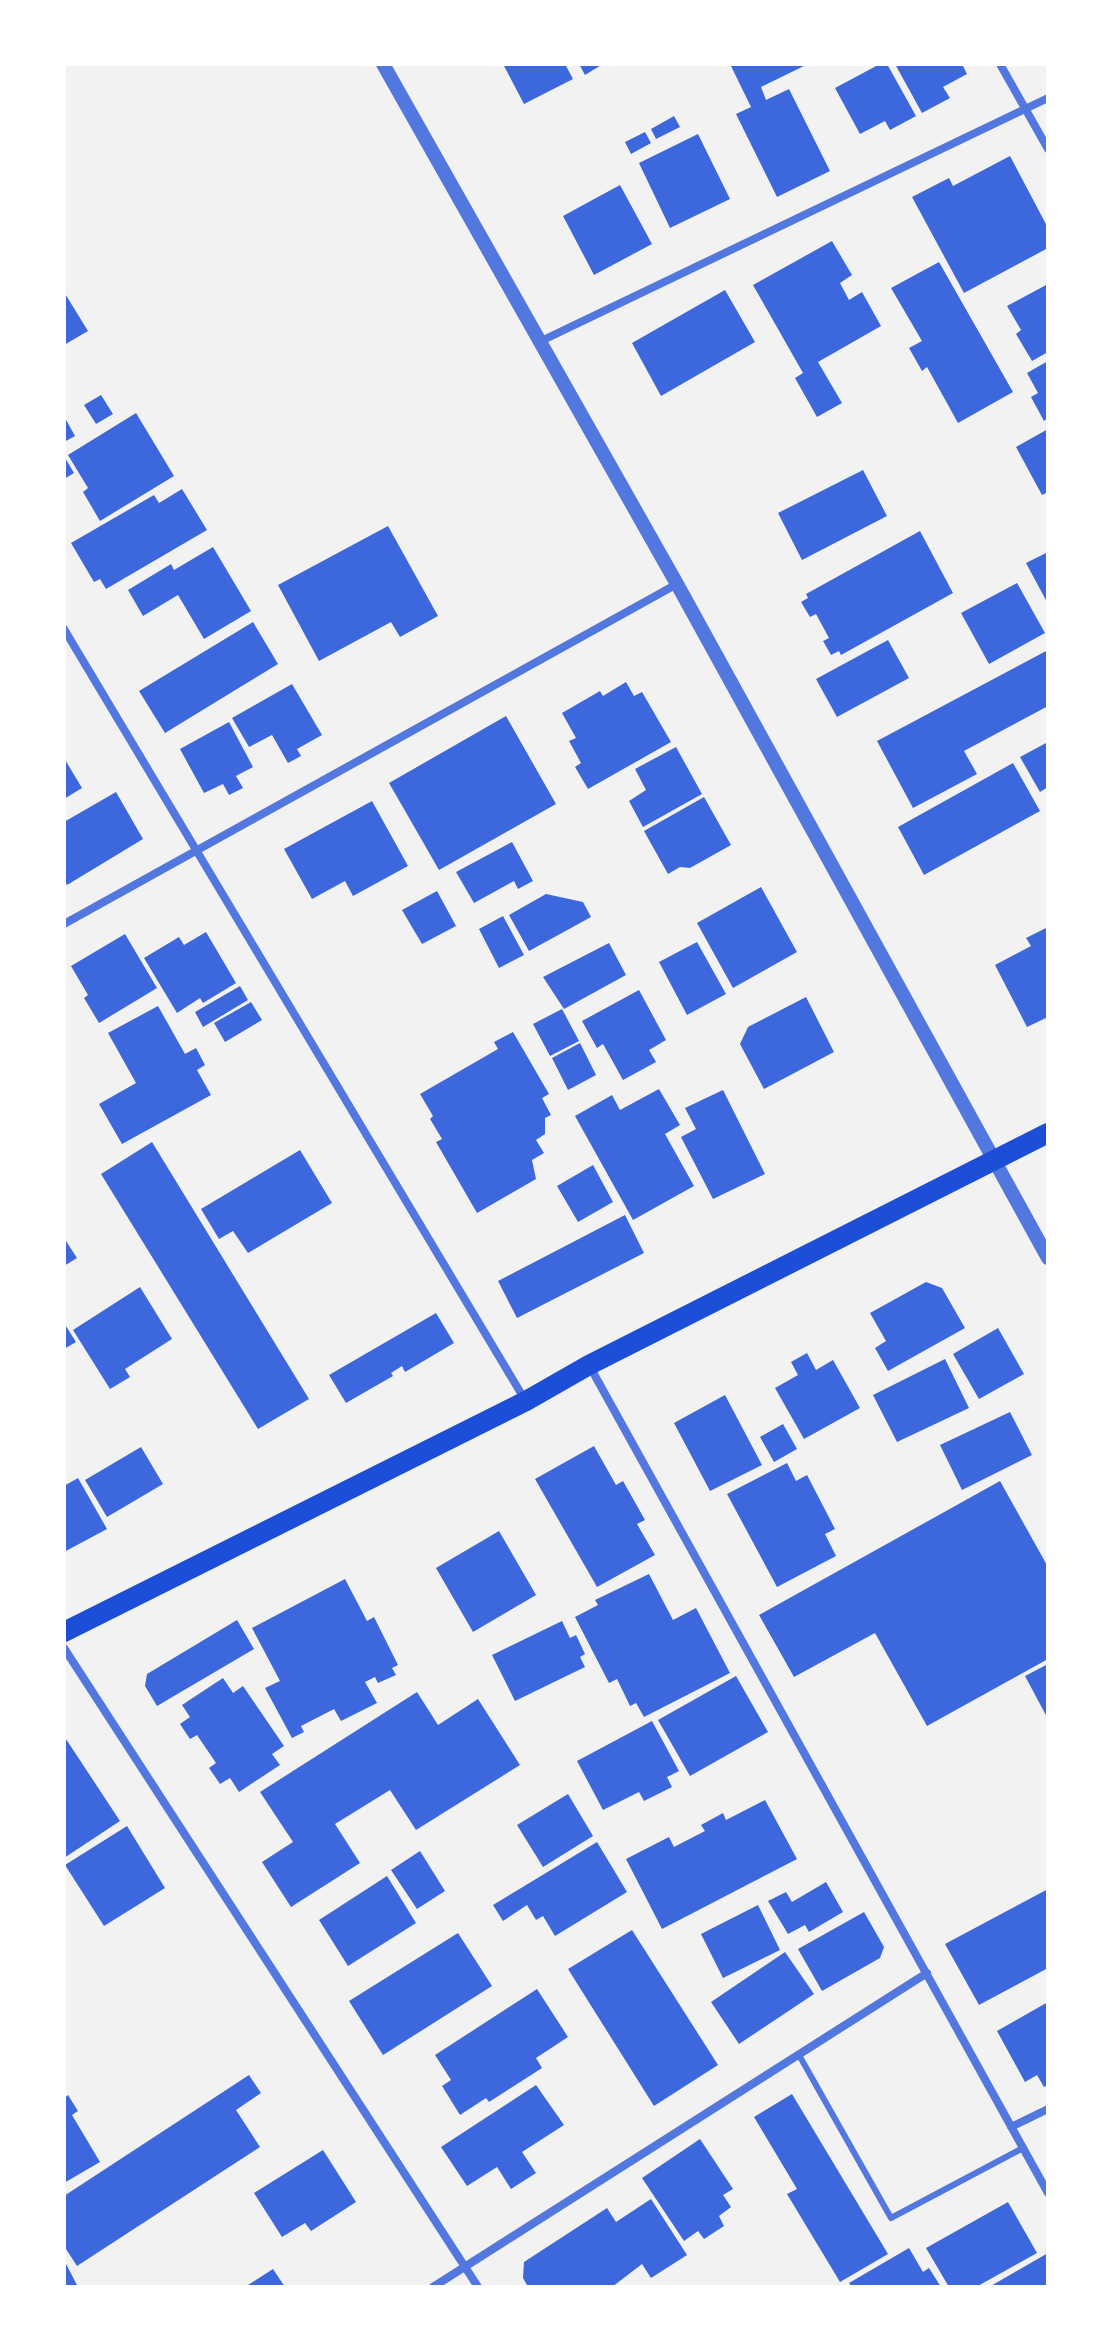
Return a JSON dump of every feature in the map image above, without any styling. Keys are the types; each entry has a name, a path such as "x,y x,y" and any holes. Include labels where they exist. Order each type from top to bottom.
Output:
{"main road":[{"path":"64,1632 526,1401 589,1365 1048,1133"}],"street":[{"path":"383,64 677,584 1048,1258"},
{"path":"1000,64 1048,149"},
{"path":"539,342 1048,98"},
{"path":"64,924 677,584"},
{"path":"64,629 526,1401"},
{"path":"589,1365 1048,2193"},
{"path":"64,1648 478,2287"},
{"path":"433,2287 927,1973"},
{"path":"1011,2127 1048,2109"}],"lane":[{"path":"799,2055 891,2218 1023,2148"}],"building":[{"path":"503,64 565,64 573,79 524,104"},
{"path":"579,64 603,64 585,75"},
{"path":"730,64 808,64 761,87 766,100 789,89 830,171 777,197 736,114 751,107"},
{"path":"880,64 887,64 916,116 890,130 885,121 860,134 835,88"},
{"path":"895,64 962,64 967,74 943,87 950,98 922,113"},
{"path":"674,116 680,127 656,139 651,129"},
{"path":"645,132 651,143 631,154 625,142"},
{"path":"698,134 730,199 670,228 639,163"},
{"path":"1010,156 1048,228 1048,248 964,293 912,197 949,178 953,186"},
{"path":"620,185 652,244 594,275 563,216"},
{"path":"832,241 852,275 840,283 849,300 862,292 881,326 818,362 842,403 817,417 795,378 803,373 753,285"},
{"path":"939,262 1013,392 958,423 927,367 922,371 909,348 922,341 891,288"},
{"path":"1048,284 1048,352 1032,361 1016,334 1021,330 1007,306"},
{"path":"725,290 755,342 661,396 632,343"},
{"path":"64,292 88,331 64,345"},
{"path":"1048,361 1048,418 1044,421 1031,397 1038,393 1027,373"},
{"path":"101,395 113,414 96,424 84,405"},
{"path":"136,413 174,476 100,521 83,492 88,488 68,455"},
{"path":"64,416 75,436 64,442"},
{"path":"1048,429 1048,492 1042,495 1016,447"},
{"path":"64,456 74,473 64,479"},
{"path":"863,470 887,516 802,560 778,513"},
{"path":"182,489 207,530 106,589 100,579 94,582 71,543 154,495 159,503"},
{"path":"388,526 438,616 400,637 391,622 319,661 278,585"},
{"path":"920,531 953,593 841,655 839,651 831,655 823,641 829,638 816,614 810,617 801,602 808,598 806,594"},
{"path":"213,547 251,611 204,639 178,595 143,616 128,590 171,564 174,570"},
{"path":"1048,552 1048,604 1026,563"},
{"path":"1017,583 1045,633 989,664 961,613"},
{"path":"253,622 278,664 165,733 139,691"},
{"path":"888,640 909,678 837,717 816,679"},
{"path":"1048,650 1048,706 964,751 977,774 913,808 877,741"},
{"path":"626,682 634,696 642,692 671,742 588,789 575,767 581,763 569,741 576,738 562,713 600,691 603,696"},
{"path":"292,684 322,735 297,749 301,756 288,763 272,735 249,747 232,718"},
{"path":"506,716 556,804 439,870 389,783"},
{"path":"229,722 253,767 236,776 243,788 229,795 223,784 204,793 180,749"},
{"path":"1048,742 1048,787 1040,792 1020,757"},
{"path":"676,747 702,794 643,827 629,801 646,790 635,769"},
{"path":"64,758 82,788 64,799"},
{"path":"1013,763 1040,811 924,875 898,827"},
{"path":"116,792 143,839 67,885 64,880 64,822"},
{"path":"704,797 731,845 690,868 680,867 668,874 644,831"},
{"path":"372,801 408,866 353,896 345,881 312,899 284,849"},
{"path":"512,842 533,881 518,889 514,881 474,903 456,872"},
{"path":"761,887 797,952 733,988 697,923"},
{"path":"437,891 456,926 422,944 402,910"},
{"path":"546,894 583,902 591,917 529,951 509,915"},
{"path":"503,916 524,955 499,968 479,929"},
{"path":"1048,927 1048,1017 1027,1027 995,965 1031,946 1026,938"},
{"path":"206,932 236,983 203,1003 200,998 177,1013 144,958 179,937 184,945"},
{"path":"125,934 157,988 99,1023 84,998 88,995 71,966"},
{"path":"697,942 726,994 687,1015 659,962"},
{"path":"609,943 626,975 564,1009 543,977"},
{"path":"240,986 248,1000 203,1027 195,1012"},
{"path":"639,990 666,1040 649,1050 656,1062 623,1080 603,1044 597,1048 582,1021"},
{"path":"806,997 834,1052 764,1089 740,1044 748,1027"},
{"path":"251,1002 262,1020 225,1042 214,1023"},
{"path":"158,1006 185,1054 196,1048 205,1065 197,1070 211,1095 122,1144 99,1104 136,1083 108,1033"},
{"path":"562,1009 579,1041 550,1056 533,1024"},
{"path":"513,1032 549,1094 542,1098 551,1115 545,1118 545,1134 536,1140 544,1153 532,1160 536,1179 477,1213 436,1142 442,1139 420,1094 498,1049 494,1042"},
{"path":"580,1043 596,1075 568,1090 552,1058"},
{"path":"659,1089 680,1125 665,1134 694,1186 633,1220 575,1116 612,1095 620,1110"},
{"path":"723,1090 765,1174 713,1199 681,1137 696,1129 685,1108"},
{"path":"152,1142 309,1399 258,1429 101,1174"},
{"path":"300,1150 332,1203 248,1253 233,1231 219,1239 201,1209"},
{"path":"593,1165 613,1202 578,1222 557,1186"},
{"path":"625,1215 644,1253 517,1318 498,1281"},
{"path":"64,1238 77,1258 64,1266"},
{"path":"926,1282 942,1288 965,1328 888,1371 875,1348 886,1341 870,1313"},
{"path":"140,1287 172,1339 125,1369 130,1377 110,1389 73,1330"},
{"path":"436,1313 454,1343 405,1372 402,1366 391,1373 393,1376 346,1403 329,1375"},
{"path":"64,1323 76,1342 64,1349"},
{"path":"998,1328 1024,1374 979,1399 953,1354"},
{"path":"807,1353 816,1370 833,1360 860,1408 804,1439 775,1388 798,1375 791,1362"},
{"path":"945,1359 969,1408 897,1442 873,1395"},
{"path":"725,1395 762,1465 710,1491 674,1423"},
{"path":"1010,1412 1032,1455 962,1490 940,1445"},
{"path":"783,1424 797,1449 774,1462 760,1437"},
{"path":"594,1446 616,1485 623,1481 645,1520 637,1524 655,1555 597,1587 535,1479"},
{"path":"141,1447 163,1484 107,1517 85,1480"},
{"path":"787,1463 796,1481 807,1475 835,1529 825,1534 836,1556 777,1587 727,1494"},
{"path":"78,1478 107,1529 64,1552 64,1486"},
{"path":"1000,1481 1048,1567 1048,1659 927,1726 875,1633 794,1677 759,1615"},
{"path":"499,1531 536,1595 473,1632 436,1568"},
{"path":"649,1574 673,1620 696,1608 730,1673 644,1717 636,1703 630,1706 617,1679 609,1683 575,1617 598,1605 595,1600"},
{"path":"345,1579 367,1621 374,1617 398,1665 392,1668 396,1675 378,1683 375,1677 365,1682 377,1703 341,1721 334,1709 301,1726 304,1732 292,1738 265,1688 280,1681 252,1628"},
{"path":"237,1620 254,1649 157,1706 145,1686 147,1674"},
{"path":"562,1621 570,1638 576,1635 585,1654 580,1657 585,1667 515,1701 492,1655"},
{"path":"1048,1664 1048,1719 1025,1676"},
{"path":"736,1676 768,1732 690,1776 658,1720"},
{"path":"223,1678 233,1693 243,1686 284,1746 272,1754 280,1765 239,1792 230,1778 220,1784 209,1768 216,1763 197,1735 190,1739 180,1724 190,1717 182,1705"},
{"path":"417,1692 438,1725 478,1699 520,1765 416,1830 390,1790 335,1824 360,1863 291,1907 262,1862 293,1842 260,1792"},
{"path":"652,1721 679,1771 667,1777 672,1787 644,1801 639,1792 603,1810 577,1761"},
{"path":"64,1736 120,1821 64,1858"},
{"path":"568,1794 593,1836 543,1867 517,1825"},
{"path":"765,1800 797,1859 662,1929 626,1859 669,1837 674,1847 705,1831 701,1825 723,1813 726,1820"},
{"path":"127,1826 165,1888 104,1926 65,1865"},
{"path":"597,1842 627,1892 555,1936 543,1916 536,1920 527,1905 503,1921 493,1905"},
{"path":"420,1851 445,1891 417,1909 391,1870"},
{"path":"387,1876 416,1923 348,1966 319,1920"},
{"path":"826,1882 843,1912 809,1932 805,1925 788,1934 768,1901 786,1892 792,1902"},
{"path":"1048,1889 1048,1968 979,2005 945,1944"},
{"path":"758,1905 780,1950 723,1978 701,1934"},
{"path":"864,1912 884,1947 880,1958 822,1991 798,1949"},
{"path":"632,1930 718,2065 654,2106 568,1969"},
{"path":"458,1933 492,1986 383,2055 349,2001"},
{"path":"785,1952 814,1994 739,2044 711,2002"},
{"path":"537,1989 568,2037 536,2058 542,2068 489,2102 486,2098 460,2115 442,2086 451,2080 435,2055"},
{"path":"1048,2002 1048,2085 1044,2087 1037,2075 1025,2082 997,2031"},
{"path":"249,2075 261,2093 236,2110 260,2147 77,2266 64,2246 64,2196"},
{"path":"536,2085 564,2125 522,2152 536,2173 511,2189 497,2167 467,2186 441,2147"},
{"path":"792,2094 888,2254 840,2282 787,2194 797,2189 754,2117"},
{"path":"68,2095 78,2111 72,2115 100,2162 64,2183 64,2098"},
{"path":"700,2139 733,2189 723,2195 731,2207 719,2216 724,2226 704,2239 698,2231 684,2241 642,2178"},
{"path":"323,2150 356,2202 311,2231 305,2223 282,2237 254,2193"},
{"path":"651,2199 687,2255 651,2278 642,2264 612,2287 528,2287 523,2278 524,2262 607,2208 616,2222"},
{"path":"1008,2202 1037,2253 976,2287 949,2287 926,2248"},
{"path":"909,2248 923,2272 929,2268 941,2287 852,2287 849,2283"},
{"path":"1048,2253 1048,2287 989,2287"},
{"path":"64,2260 78,2287 64,2287"},
{"path":"273,2269 285,2287 245,2287"}]}
